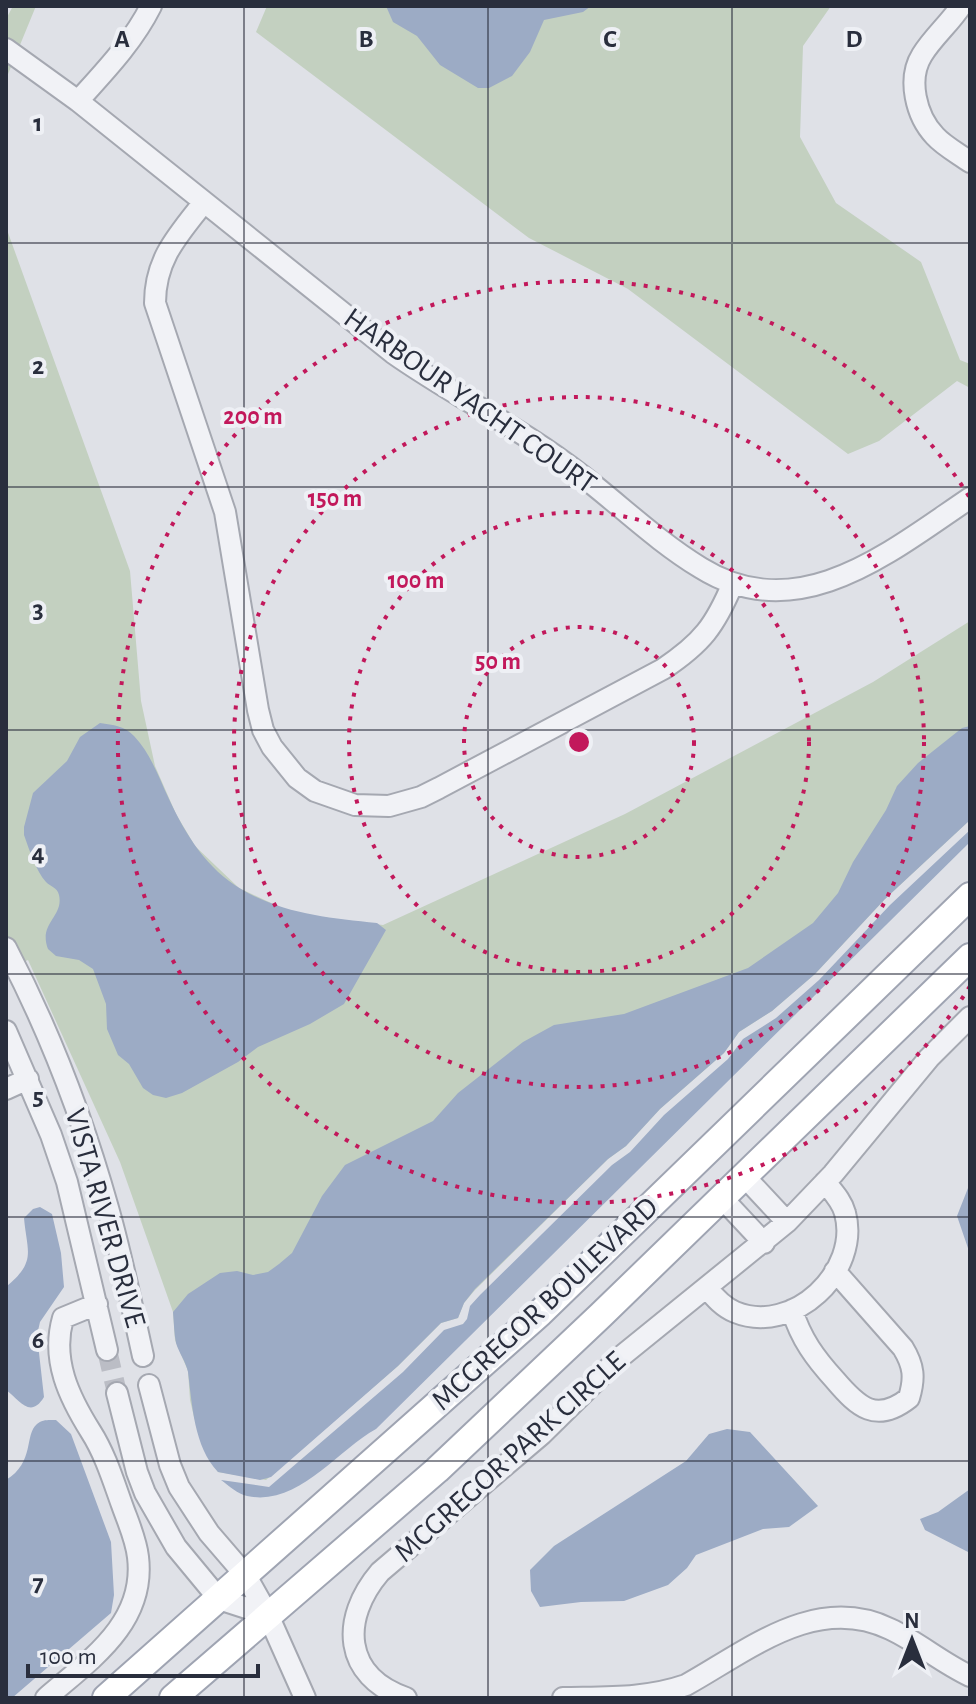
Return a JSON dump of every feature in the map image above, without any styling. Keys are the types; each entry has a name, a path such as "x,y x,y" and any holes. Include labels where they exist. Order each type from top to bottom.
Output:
{"main road":[{"name":"MCGREGOR BOULEVARD","path":"106,1698 540,1313 970,896"},
{"name":"MCGREGOR BOULEVARD","path":"173,1698 437,1470 970,957"}],"street":[{"path":"78,101 119,55 151,6"},
{"path":"961,6 920,56 915,100 935,136 970,162"},
{"name":"HARBOUR YACHT COURT","path":"6,49 78,101 413,367 567,464 699,568 733,583 769,590 791,590 830,581 868,566 970,498"},
{"path":"204,202 160,265 155,284 155,303 225,512 263,730 282,762 315,791 334,799 372,807 405,802 439,788 679,658 713,624 733,583"},
{"name":"VISTA RIVER DRIVE","path":"6,948 56,1054 95,1162 143,1356"},
{"name":"MCGREGOR PARK CIRCLE","path":"406,1698 387,1691 371,1679 360,1662 353,1626 358,1605 368,1586 380,1572 542,1434 618,1359 787,1222 874,1128 929,1058 970,1017"},
{"name":"VISTA RIVER DRIVE","path":"6,1031 51,1135 67,1182 107,1350"},
{"path":"6,1089 28,1079"},
{"path":"744,1176 787,1222"},
{"path":"707,1288 722,1305 737,1313 768,1316 792,1310 817,1294 835,1271 846,1249 847,1231 841,1202 825,1182"},
{"path":"722,1198 764,1243"},
{"path":"792,1310 812,1355 853,1401 861,1407 886,1410 899,1406 909,1398 914,1373 912,1361 835,1271"},
{"path":"46,1698 96,1655 122,1626 136,1595 139,1578 134,1539 118,1494 101,1449 70,1397 59,1359 57,1338 63,1318 97,1304"},
{"path":"149,1385 170,1465 179,1487 209,1533 246,1576 268,1615 305,1698"},
{"path":"117,1393 130,1452 145,1493 176,1547 219,1599 268,1615"},
{"path":"563,1698 630,1697 670,1691 795,1624 835,1616 873,1621 891,1629 970,1676"}],"green space":[{"path":"13,6 36,6 6,79 6,19"},
{"path":"267,6 831,6 803,46 800,137 836,203 921,262 960,360 970,364 970,388 957,381 879,441 848,454 628,289 529,238 256,32"},
{"path":"6,227 130,571 141,701 155,766 176,814 195,846 239,888 282,908 305,915 383,925 625,814 873,682 970,621 970,820 885,899 815,974 772,1011 739,1032 724,1053 660,1109 626,1146 608,1159 475,1290 464,1303 458,1318 441,1323 398,1366 266,1480 218,1472 209,1459 194,1417 188,1371 175,1340 173,1312 120,1162 28,960 6,970"}],"water":[{"path":"386,6 591,6 583,12 544,20 530,52 512,76 489,88 478,88 440,65 417,36 393,22"},
{"path":"100,723 123,728 140,743 190,838 207,861 229,881 273,904 324,917 377,923 386,930 344,1004 310,1024 258,1047 238,1062 182,1093 166,1098 153,1095 143,1088 129,1064 118,1055 107,1029 106,1004 93,969 79,960 56,956 48,949 46,933 58,909 59,895 39,872 24,835 33,793 67,761 80,737"},
{"path":"970,726 970,820 885,899 815,974 772,1011 739,1032 724,1053 660,1109 626,1146 608,1159 475,1289 464,1303 458,1318 441,1323 398,1366 271,1477 260,1480 218,1472 199,1438 188,1372 175,1340 173,1312 188,1294 220,1273 237,1271 253,1275 268,1272 279,1264 292,1253 322,1196 345,1165 433,1121 458,1093 523,1042 554,1025 624,1014 748,968 813,923 838,893 897,786 918,763 962,728"},
{"path":"970,830 970,842 376,1429 316,1475 283,1493 266,1497 247,1496 221,1480 269,1487 403,1372 444,1330 463,1324 470,1306 480,1295 612,1165 630,1152 664,1115 728,1059 743,1039 776,1018 819,980 890,905"},
{"path":"970,1183 970,1254 957,1216"},
{"path":"40,1207 52,1214 61,1253 64,1287 40,1322 37,1335 44,1397 39,1404 29,1407 6,1390 6,1287 22,1270 28,1256 24,1218"},
{"path":"56,1420 71,1434 111,1542 114,1595 111,1613 12,1698 6,1698 6,1480 21,1465 37,1424"},
{"path":"727,1429 750,1432 818,1506 789,1527 763,1529 696,1555 668,1585 624,1601 540,1607 531,1591 530,1570 554,1546 686,1461 709,1434"},
{"path":"970,1489 970,1553 925,1530 920,1519 938,1512"}],"tunnel":[{"path":"107,1350 117,1393"}]}
